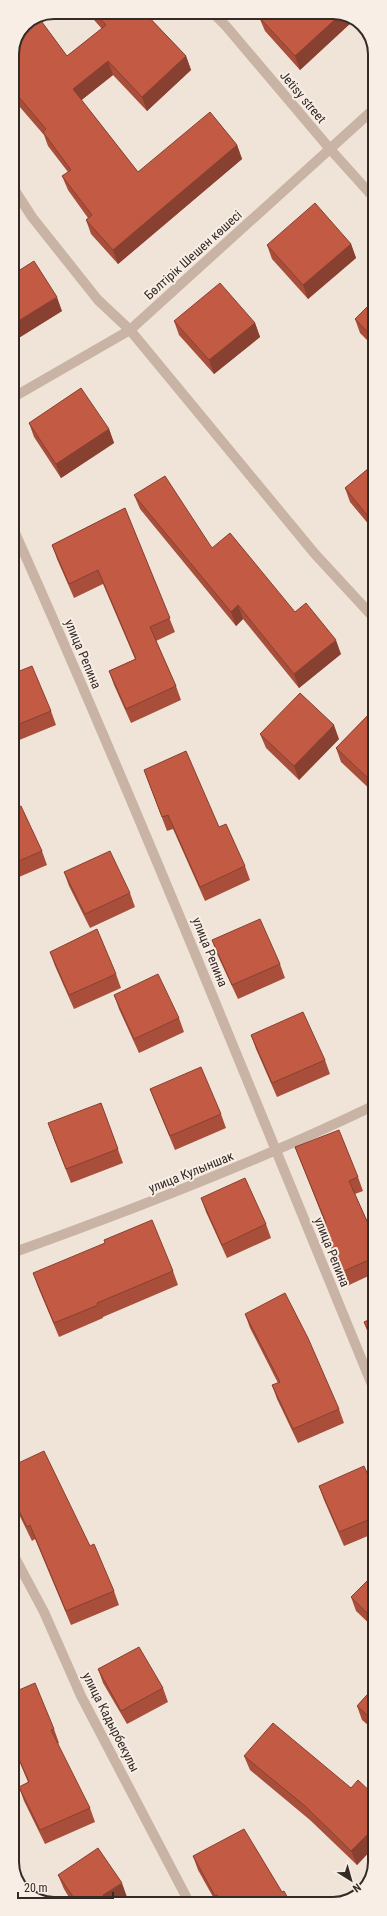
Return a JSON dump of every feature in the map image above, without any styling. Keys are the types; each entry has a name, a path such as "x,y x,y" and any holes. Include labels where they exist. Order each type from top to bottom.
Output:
{"street":[{"name":"Jetisy street","path":"219,19 330,150 368,191"},
{"name":"Бөлтірік Шешен көшесі","path":"19,394 130,330 368,115"},
{"path":"19,196 32,216 98,300 130,330 315,554 368,611"},
{"name":"улица Репина","path":"19,542 64,643 196,954 368,1375"},
{"name":"улица Кулыншак","path":"19,1250 130,1210 276,1151 368,1108"},
{"name":"улица Кадырбекулы","path":"19,1565 44,1612 81,1696 186,1897"}],"building":[{"path":"100,19 151,19 186,56 142,97 108,61 73,89 138,172 210,112 237,145 113,250 86,220 92,215 62,176 71,170 43,132 46,129 19,97 20,47 29,29 42,22 67,56 106,25"},
{"path":"261,19 335,19 295,56"},
{"path":"315,203 351,244 303,285 267,245"},
{"path":"34,261 57,297 19,321 19,271"},
{"path":"220,283 255,323 209,360 174,321"},
{"path":"368,306 368,333 355,319"},
{"path":"81,388 109,429 56,464 29,423"},
{"path":"368,469 368,516 345,488"},
{"path":"165,476 212,548 230,533 295,612 306,603 336,640 294,674 238,605 231,612 134,495"},
{"path":"125,508 170,618 150,627 176,686 126,709 109,671 136,659 98,570 69,584 52,545"},
{"path":"32,666 51,711 19,724 19,671"},
{"path":"300,693 334,725 294,766 260,734"},
{"path":"368,715 368,778 336,748"},
{"path":"186,751 219,827 226,824 245,866 200,887 168,815 162,817 144,770"},
{"path":"21,806 42,851 19,861 19,807"},
{"path":"110,851 130,893 85,914 64,872"},
{"path":"260,919 280,964 232,985 212,940"},
{"path":"97,929 116,974 69,995 50,952"},
{"path":"158,974 179,1018 134,1039 114,995"},
{"path":"303,1012 325,1060 272,1083 251,1035"},
{"path":"201,1067 221,1114 170,1136 150,1089"},
{"path":"101,1103 118,1149 66,1169 48,1123"},
{"path":"339,1130 358,1177 349,1181 368,1223 368,1260 342,1272 322,1225 326,1223 295,1147"},
{"path":"245,1178 266,1224 222,1245 201,1198"},
{"path":"152,1220 173,1271 54,1323 33,1273 105,1243 104,1240"},
{"path":"285,1293 308,1338 339,1409 293,1429 272,1385 280,1382 245,1314"},
{"path":"368,1320 368,1330 364,1322"},
{"path":"44,1451 90,1546 94,1544 114,1591 66,1611 30,1525 27,1527 19,1511 19,1463"},
{"path":"364,1466 368,1475 368,1520 339,1532 319,1486"},
{"path":"368,1580 368,1614 351,1597"},
{"path":"139,1647 163,1688 121,1711 98,1669"},
{"path":"35,1683 54,1729 51,1730 90,1808 40,1830 19,1787 29,1782 19,1759 19,1690"},
{"path":"368,1694 368,1716 357,1706"},
{"path":"273,1723 351,1788 358,1780 368,1789 368,1834 351,1851 305,1806 244,1756"},
{"path":"244,1829 282,1892 284,1891 287,1897 215,1896 193,1856"},
{"path":"98,1848 122,1883 103,1895 104,1897 73,1897 58,1875"}]}
